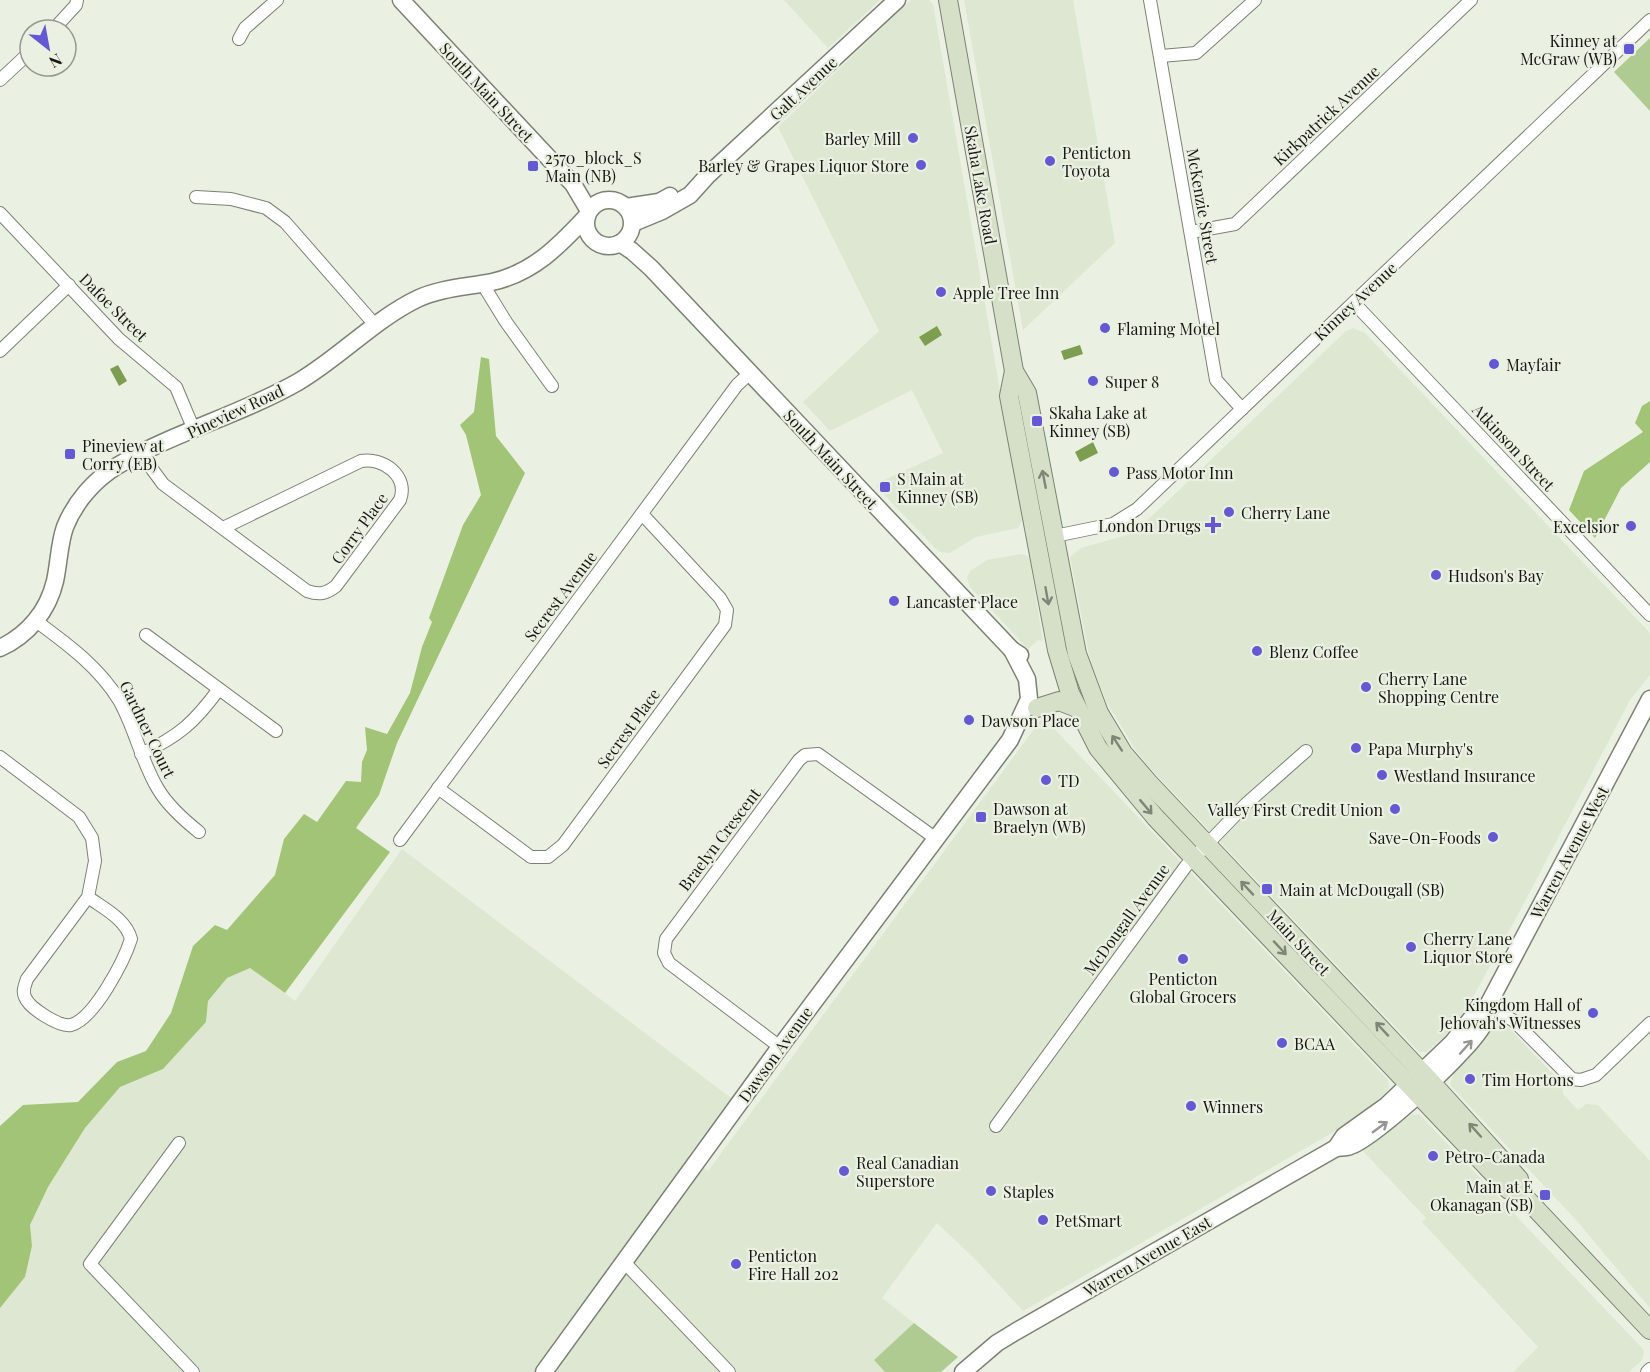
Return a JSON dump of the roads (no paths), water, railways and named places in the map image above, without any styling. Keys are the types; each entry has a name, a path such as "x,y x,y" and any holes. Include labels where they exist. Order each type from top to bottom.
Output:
{"main road":[{"name":"Skaha Lake Road","path":"948,0 1014,371 1027,393 1077,654 1087,684"},
{"name":"Skaha Lake Road","path":"1014,371 1009,396 1057,650 1077,708"},
{"name":"Main Street","path":"1087,684 1099,713 1123,753 1200,850 1420,1083 1509,1190 1521,1193 1650,1330"},
{"path":"1035,702 1059,701 1077,708"},
{"name":"Main Street","path":"1077,708 1098,748 1155,817 1200,850"}],"street":[{"path":"64,18 76,5 77,0"},
{"path":"239,39 245,28 277,0"},
{"name":"South Main Street","path":"401,0 573,184 604,200"},
{"name":"Galt Avenue","path":"632,226 690,195 708,175 897,0"},
{"name":"McKenzie Street","path":"1150,0 1216,380 1242,409"},
{"path":"1161,56 1196,53 1255,0"},
{"name":"Kirkpatrick Avenue","path":"1191,232 1235,224 1471,0"},
{"name":"Kinney Avenue","path":"1037,538 1101,528 1125,518 1150,497 1650,20"},
{"path":"0,80 18,63"},
{"name":"Galt Avenue","path":"626,207 659,202 708,175"},
{"name":"South Main Street","path":"573,184 588,214"},
{"path":"196,197 231,199 266,208 285,222 376,326"},
{"path":"604,200 616,201 626,207 632,217 629,235 620,243 609,246 597,243 586,228 588,214 593,206 604,200"},
{"name":"Dafoe Street","path":"0,213 119,339 176,387 194,430"},
{"name":"Pineview Road","path":"0,648 20,637 36,621 52,593 62,538 77,504 99,478 116,466 145,452 300,381 402,308 424,296 514,275 529,269 550,254 588,214"},
{"name":"South Main Street","path":"632,226 651,267"},
{"name":"Pineview Road","path":"550,254 580,245 597,243"},
{"name":"South Main Street","path":"620,243 632,250 651,267 1012,650 1025,658 1037,677 1035,702"},
{"path":"482,283 506,322 552,386"},
{"path":"0,351 69,285"},
{"name":"Atkinson Street","path":"1354,303 1650,615"},
{"name":"Secrest Avenue","path":"400,840 737,385 750,373"},
{"name":"Corry Place","path":"145,452 152,469 163,484 307,591 316,594 327,593 336,586 400,500 403,493 402,481 396,473 381,462 372,459 361,461 223,528"},
{"name":"Secrest Place","path":"438,788 531,856 548,857 577,826 725,625 727,610 720,597 642,514"},
{"name":"Gardner Court","path":"36,621 91,664 106,681 119,701 159,790 182,818 199,832"},
{"path":"146,635 276,731"},
{"path":"141,754 182,732 204,710 219,689"},
{"name":"Warren Avenue West","path":"1420,1083 1474,1015 1488,1005 1650,699"},
{"name":"Dawson Avenue","path":"544,1372 934,838 1010,740 1025,729 1035,702"},
{"name":"McDougall Avenue","path":"996,1126 1115,961 1200,850 1246,804 1306,752"},
{"name":"Braelyn Crescent","path":"780,1047 669,963 664,952 666,939 759,812 799,760 805,755 818,754 934,838"},
{"path":"0,757 79,817 92,838 95,861 88,897 27,979 23,989 29,1004 56,1023 63,1025 79,1021 108,988 130,939 129,930 123,923 88,897"},
{"path":"1488,1005 1514,1021 1572,1079 1581,1080 1596,1075 1650,1023"},
{"name":"Warren Avenue East","path":"963,1372 997,1343 1015,1332 1336,1148 1344,1136 1420,1083"},
{"path":"179,1143 90,1264 193,1372"},
{"path":"624,1262 729,1372"},
{"path":"1647,1372 1650,1369"}],"place":[{"name":"Kinney at McGraw (WB)","path":"1629,49"},
{"name":"Barley Mill","path":"913,138"},
{"name":"Penticton Toyota","path":"1050,161"},
{"name":"Barley & Grapes Liquor Store","path":"921,165"},
{"name":"2570_block_S Main (NB)","path":"533,166"},
{"name":"Apple Tree Inn","path":"941,292"},
{"name":"Flaming Motel","path":"1105,328"},
{"name":"Mayfair","path":"1494,364"},
{"name":"Super 8","path":"1093,381"},
{"name":"Skaha Lake at Kinney (SB)","path":"1037,421"},
{"name":"Pineview at Corry (EB)","path":"70,454"},
{"name":"Pass Motor Inn","path":"1114,472"},
{"name":"S Main at Kinney (SB)","path":"885,487"},
{"name":"Cherry Lane","path":"1229,512"},
{"name":"London Drugs","path":"1213,525"},
{"name":"Excelsior","path":"1631,526"},
{"name":"Hudson's Bay","path":"1436,575"},
{"name":"Lancaster Place","path":"894,601"},
{"name":"Blenz Coffee","path":"1257,651"},
{"name":"Cherry Lane Shopping Centre","path":"1366,687"},
{"name":"Dawson Place","path":"969,720"},
{"name":"Papa Murphy's","path":"1356,748"},
{"name":"Westland Insurance","path":"1382,775"},
{"name":"TD","path":"1046,780"},
{"name":"Valley First Credit Union","path":"1395,809"},
{"name":"Dawson at Braelyn (WB)","path":"981,817"},
{"name":"Save-On-Foods","path":"1493,837"},
{"name":"Main at McDougall (SB)","path":"1267,889"},
{"name":"Cherry Lane Liquor Store","path":"1411,947"},
{"name":"Penticton Global Grocers","path":"1183,959"},
{"name":"Kingdom Hall of Jehovah's Witnesses","path":"1593,1013"},
{"name":"BCAA","path":"1282,1043"},
{"name":"Tim Hortons","path":"1470,1079"},
{"name":"Winners","path":"1191,1106"},
{"name":"Petro-Canada","path":"1433,1156"},
{"name":"Real Canadian Superstore","path":"844,1171"},
{"name":"Staples","path":"991,1191"},
{"name":"Main at E Okanagan (SB)","path":"1545,1195"},
{"name":"PetSmart","path":"1043,1220"},
{"name":"Penticton Fire Hall 202","path":"736,1264"}]}
